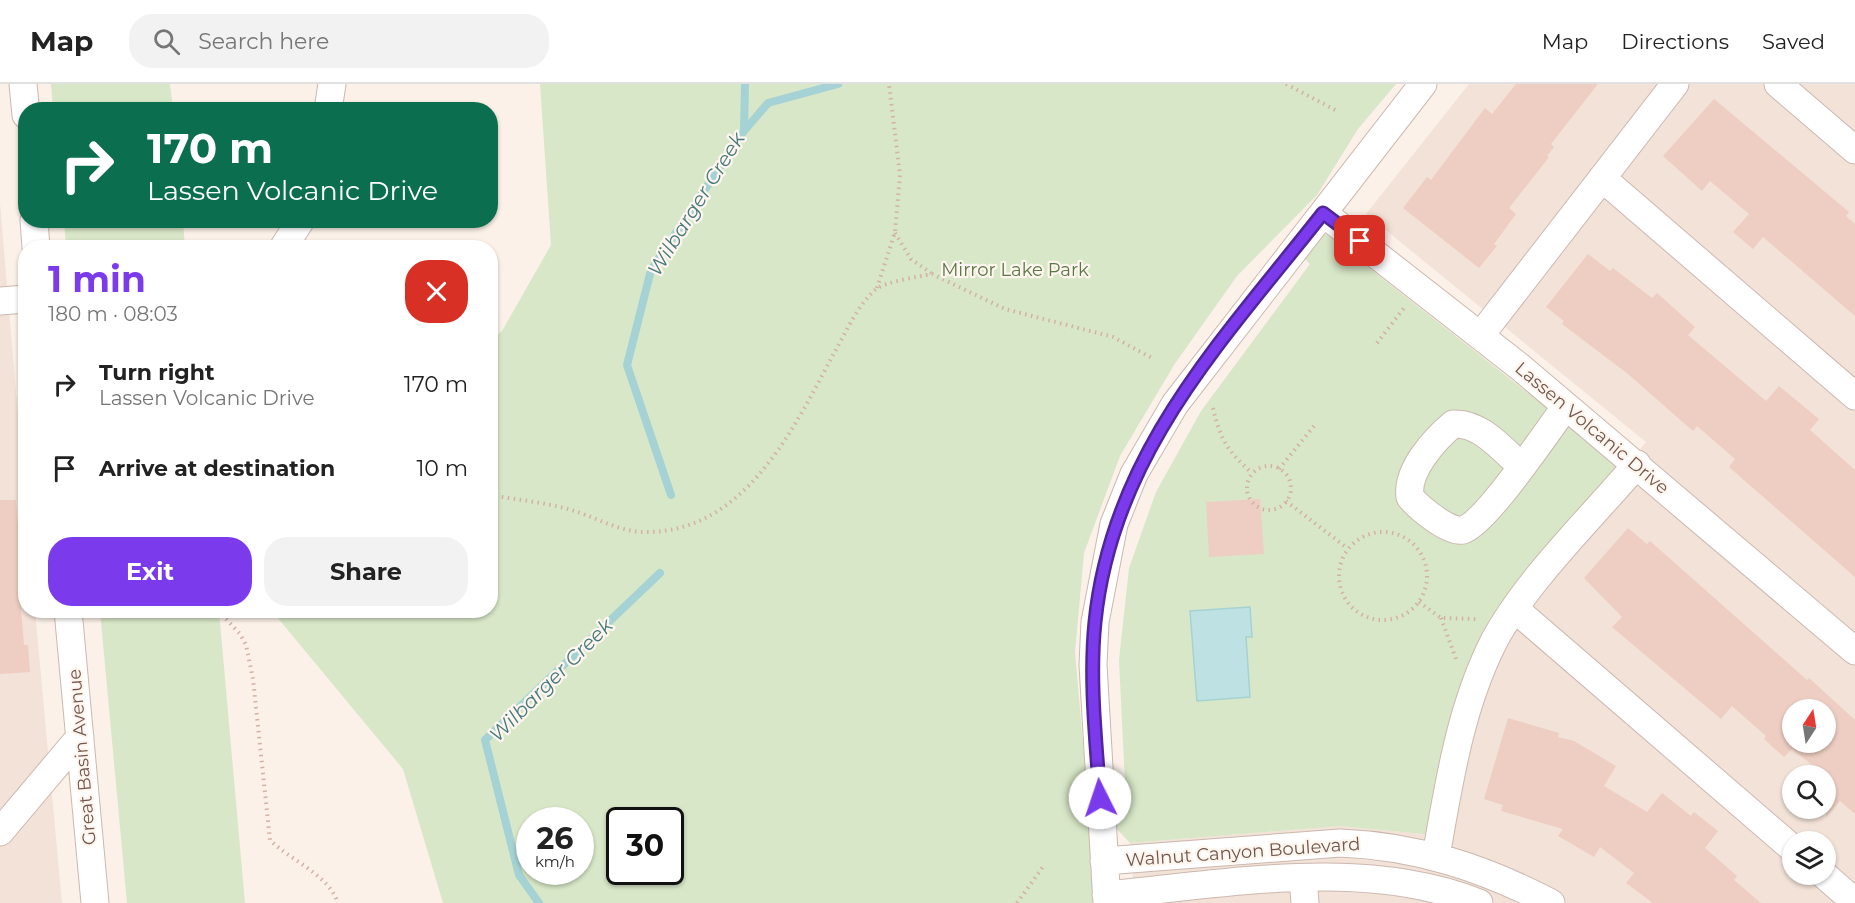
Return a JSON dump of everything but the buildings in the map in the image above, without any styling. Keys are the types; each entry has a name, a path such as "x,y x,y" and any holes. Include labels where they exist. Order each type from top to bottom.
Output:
{"street":[{"path":"23,84 25,102"},
{"path":"329,102 332,84"},
{"path":"1107,899 1093,665 1095,622 1114,524 1134,474 1175,404 1423,84"},
{"path":"1480,336 1675,84"},
{"path":"1778,84 1855,150"},
{"path":"1602,178 1855,396"},
{"name":"Lassen Volcanic Drive","path":"1323,213 1480,336 1637,464 1855,651"},
{"path":"0,301 18,300"},
{"path":"1521,466 1566,406"},
{"path":"1436,856 1450,777 1473,692 1495,641 1515,609 1637,464"},
{"path":"1515,609 1782,839"},
{"name":"Great Basin Avenue","path":"69,618 95,903"},
{"path":"0,832 80,737"},
{"name":"Walnut Canyon Boulevard","path":"1104,861 1340,843 1398,847 1436,856 1502,878 1551,903"},
{"name":"Walnut Canyon Boulevard","path":"1107,899 1304,890 1351,877 1412,883 1440,889 1479,903"},
{"path":"1836,885 1855,902"}],"path":[{"path":"498,496 570,509 628,531 664,531 702,522 731,502 753,480 785,440 848,328 876,289 895,232 900,175 889,84"},
{"path":"1286,84 1339,111"},
{"path":"895,232 911,259 932,274 1005,309 1113,337 1152,358"},
{"path":"876,289 932,274"},
{"path":"1377,343 1407,306"},
{"path":"1214,408 1219,434 1233,457 1252,473"},
{"path":"1279,469 1314,426"},
{"path":"1265,466 1279,469 1289,480 1291,487 1286,501 1274,509 1255,504 1247,493 1252,473 1265,466"},
{"path":"1286,501 1347,548"},
{"path":"1380,531 1395,533 1407,539 1418,548 1425,561 1428,575 1419,602 1408,612 1395,619 1379,620 1365,616 1352,608 1343,596 1338,581 1339,566 1347,548 1366,534 1380,531"},
{"path":"1419,602 1441,618 1464,620 1483,618"},
{"path":"225,618 240,634 246,645 253,679 270,840 284,854 329,885 338,903"},
{"path":"1441,618 1458,668"},
{"path":"1017,903 1045,864"}],"shaded area":[{"path":"1469,84 1855,84 1855,903 1135,903 1130,843 1340,826 1433,835 1517,592 1646,442 1366,214"},
{"path":"0,203 18,415 18,618 36,618 62,903 0,903"}],"green space":[{"path":"51,84 170,84 172,102 52,102"},
{"name":"Mirror Lake Park","path":"540,84 1396,84 1358,129 1317,195 1237,276 1174,365 1120,456 1084,553 1075,652 1097,903 443,903 403,769 278,618 498,618 498,334 551,245"},
{"path":"65,228 184,228 184,240 65,240"},
{"path":"1326,234 1623,468 1517,592 1433,835 1340,826 1130,843 1117,829 1116,806 1126,803 1119,660 1129,568 1156,492 1201,411 1310,264 1304,258 1318,239"},
{"path":"101,618 220,618 245,903 127,903"}],"water":[{"path":"1250,607 1252,637 1246,637 1250,697 1197,701 1190,611"}],"waterway":[{"name":"Wilbarger Creek","path":"744,130 745,84"},
{"name":"Wilbarger Creek","path":"671,495 627,365 651,270 744,131 768,103 838,84"},
{"name":"Wilbarger Creek","path":"539,903 519,875 485,740 660,573"}],"route":[{"path":"1100,798 1094,716 1095,622 1114,524 1134,474 1175,404 1323,213 1360,241"}]}
